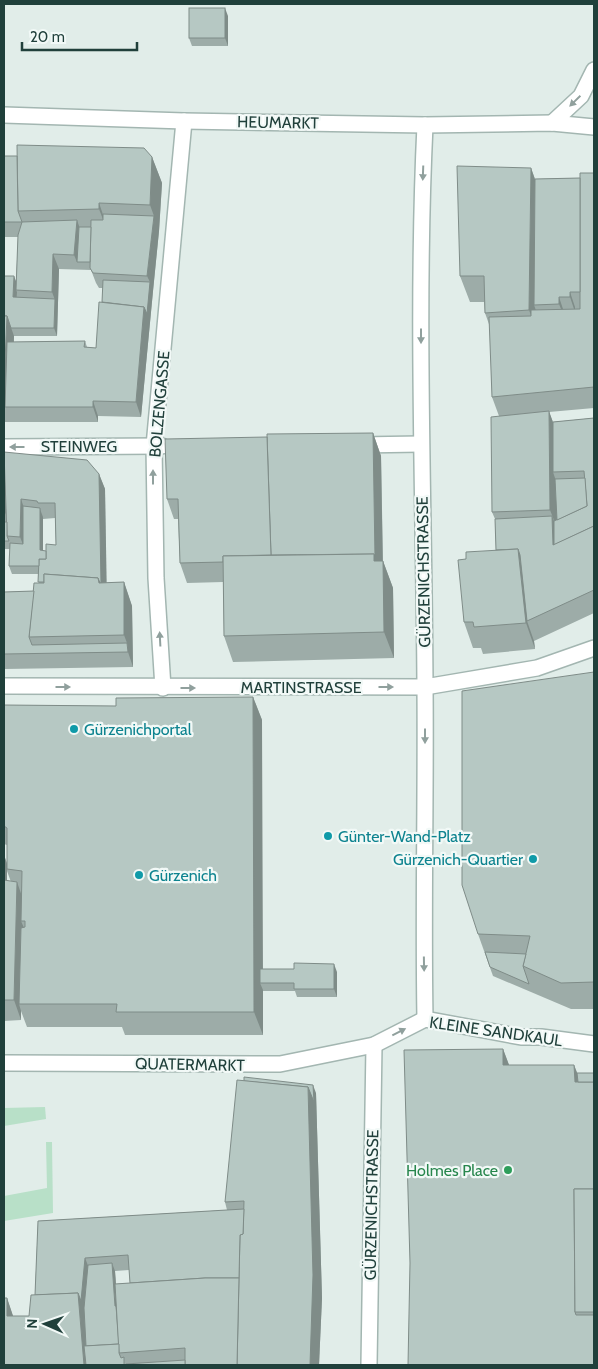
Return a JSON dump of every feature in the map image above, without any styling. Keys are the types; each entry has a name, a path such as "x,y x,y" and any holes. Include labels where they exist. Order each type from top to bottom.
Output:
{"street":[{"path":"552,123 581,96 594,70"},
{"name":"HEUMARKT","path":"4,115 184,121 425,125 552,123 594,127"},
{"name":"BOLZENGASSE","path":"163,688 156,568 154,446 184,121"},
{"name":"GÜRZENICHSTRASSE","path":"425,125 422,187 421,444 425,687 425,1019"},
{"path":"347,445 421,444"},
{"name":"STEINWEG","path":"4,447 182,446"},
{"name":"MARTINSTRASSE","path":"4,686 163,688 425,687 537,668 594,648"},
{"name":"KLEINE SANDKAUL","path":"374,1045 425,1019 521,1037 541,1037 594,1044"},
{"name":"GÜRZENICHSTRASSE","path":"369,1365 374,1045"},
{"name":"QUATERMARKT","path":"4,1063 280,1064 374,1045"}],"green space":[{"path":"45,1107 46,1119 4,1126 4,1108"},
{"path":"46,1142 52,1142 53,1213 4,1221 4,1196 47,1188"}],"building":[{"path":"189,8 225,8 225,38 189,38"},
{"path":"17,145 144,148 152,157 150,205 99,203 99,209 18,211"},
{"path":"4,156 17,156 18,211 22,222 4,222"},
{"path":"457,166 531,168 529,310 485,313 484,276 460,276"},
{"path":"580,173 594,173 594,387 492,397 489,317 531,316 531,310 580,309"},
{"path":"580,178 580,292 570,292 570,297 559,297 559,304 534,305 535,179"},
{"path":"103,214 154,216 147,276 93,273 90,268 91,220 103,220"},
{"path":"77,220 74,255 53,254 52,292 16,290 18,235 22,222"},
{"path":"79,227 91,227 90,262 77,262"},
{"path":"4,276 14,276 13,297 55,299 54,328 11,328 7,316 4,316"},
{"path":"103,280 150,282 147,314 144,307 102,302"},
{"path":"99,302 144,307 136,402 93,401 93,407 5,407 7,342 85,341 84,347 96,348"},
{"path":"4,316 7,316 4,384"},
{"path":"549,411 550,510 492,512 491,417"},
{"path":"594,418 594,526 554,545 554,521 587,506 584,471 553,472 553,422"},
{"path":"373,433 375,557 374,554 271,555 267,434"},
{"path":"267,437 271,555 223,556 223,562 180,563 178,499 167,499 165,439"},
{"path":"4,452 87,460 99,474 101,583 98,578 44,574 44,582 38,582 39,559 46,559 46,544 56,545 55,503 38,503 37,501 21,499 20,537 7,536"},
{"path":"585,478 587,506 557,520 555,479"},
{"path":"23,506 40,508 40,550 46,551 46,559 39,559 39,566 9,566 10,543 23,544"},
{"path":"552,516 553,545 594,526 594,590 527,621 520,555 518,549 496,550 495,519"},
{"path":"4,522 7,522 9,541 4,541"},
{"path":"518,549 526,623 474,627 473,622 464,622 458,560 466,559 466,552"},
{"path":"374,554 374,561 383,561 384,632 224,636 223,556"},
{"path":"44,574 98,578 99,583 124,582 124,635 29,637 34,583 44,583"},
{"path":"34,591 29,637 32,645 127,643 128,652 4,654 4,592"},
{"name":"Gürzenich-Quartier","path":"594,672 594,982 561,983 523,966 530,936 478,934 462,885 462,691"},
{"name":"Gürzenich","path":"253,697 254,1012 116,1012 117,1004 19,1004 21,928 25,927 25,921 21,921 22,871 7,869 7,828 4,826 4,705 116,706 116,698"},
{"path":"4,880 17,882 14,1000 4,1000"},
{"path":"485,952 526,954 523,966 529,984 490,967"},
{"path":"294,963 334,964 334,989 294,989 294,983 260,983 260,969 294,969"},
{"path":"503,1049 503,1065 574,1065 575,1082 594,1082 594,1189 574,1189 575,1312 576,1315 594,1315 594,1365 408,1365 410,1263 404,1050"},
{"path":"577,1073 594,1073 594,1082 578,1082"},
{"path":"244,1077 313,1085 314,1102 308,1087 244,1081"},
{"path":"237,1080 308,1087 313,1275 310,1365 237,1365 240,1235 243,1234 244,1201 225,1202"},
{"path":"574,1189 594,1189 594,1312 575,1312"},
{"path":"244,1209 243,1234 240,1235 239,1278 205,1278 130,1283 128,1255 85,1258 81,1301 78,1293 35,1295 38,1221"},
{"path":"112,1263 119,1344 86,1346 84,1308 88,1265"},
{"path":"205,1278 239,1278 237,1365 185,1365 185,1348 119,1353 115,1284"},
{"path":"78,1293 84,1365 4,1365 4,1298 7,1298 7,1316 29,1316 31,1295"},
{"path":"119,1344 119,1353 121,1358 124,1357 124,1365 86,1365 84,1346"},
{"path":"185,1360 185,1365 126,1365 126,1364"}],"place":[{"name":"Gürzenichportal","path":"74,729"},
{"name":"Günter-Wand-Platz","path":"328,836"},
{"name":"Gürzenich-Quartier","path":"533,859"},
{"name":"Gürzenich","path":"139,875"},
{"name":"Holmes Place","path":"508,1170"}]}
